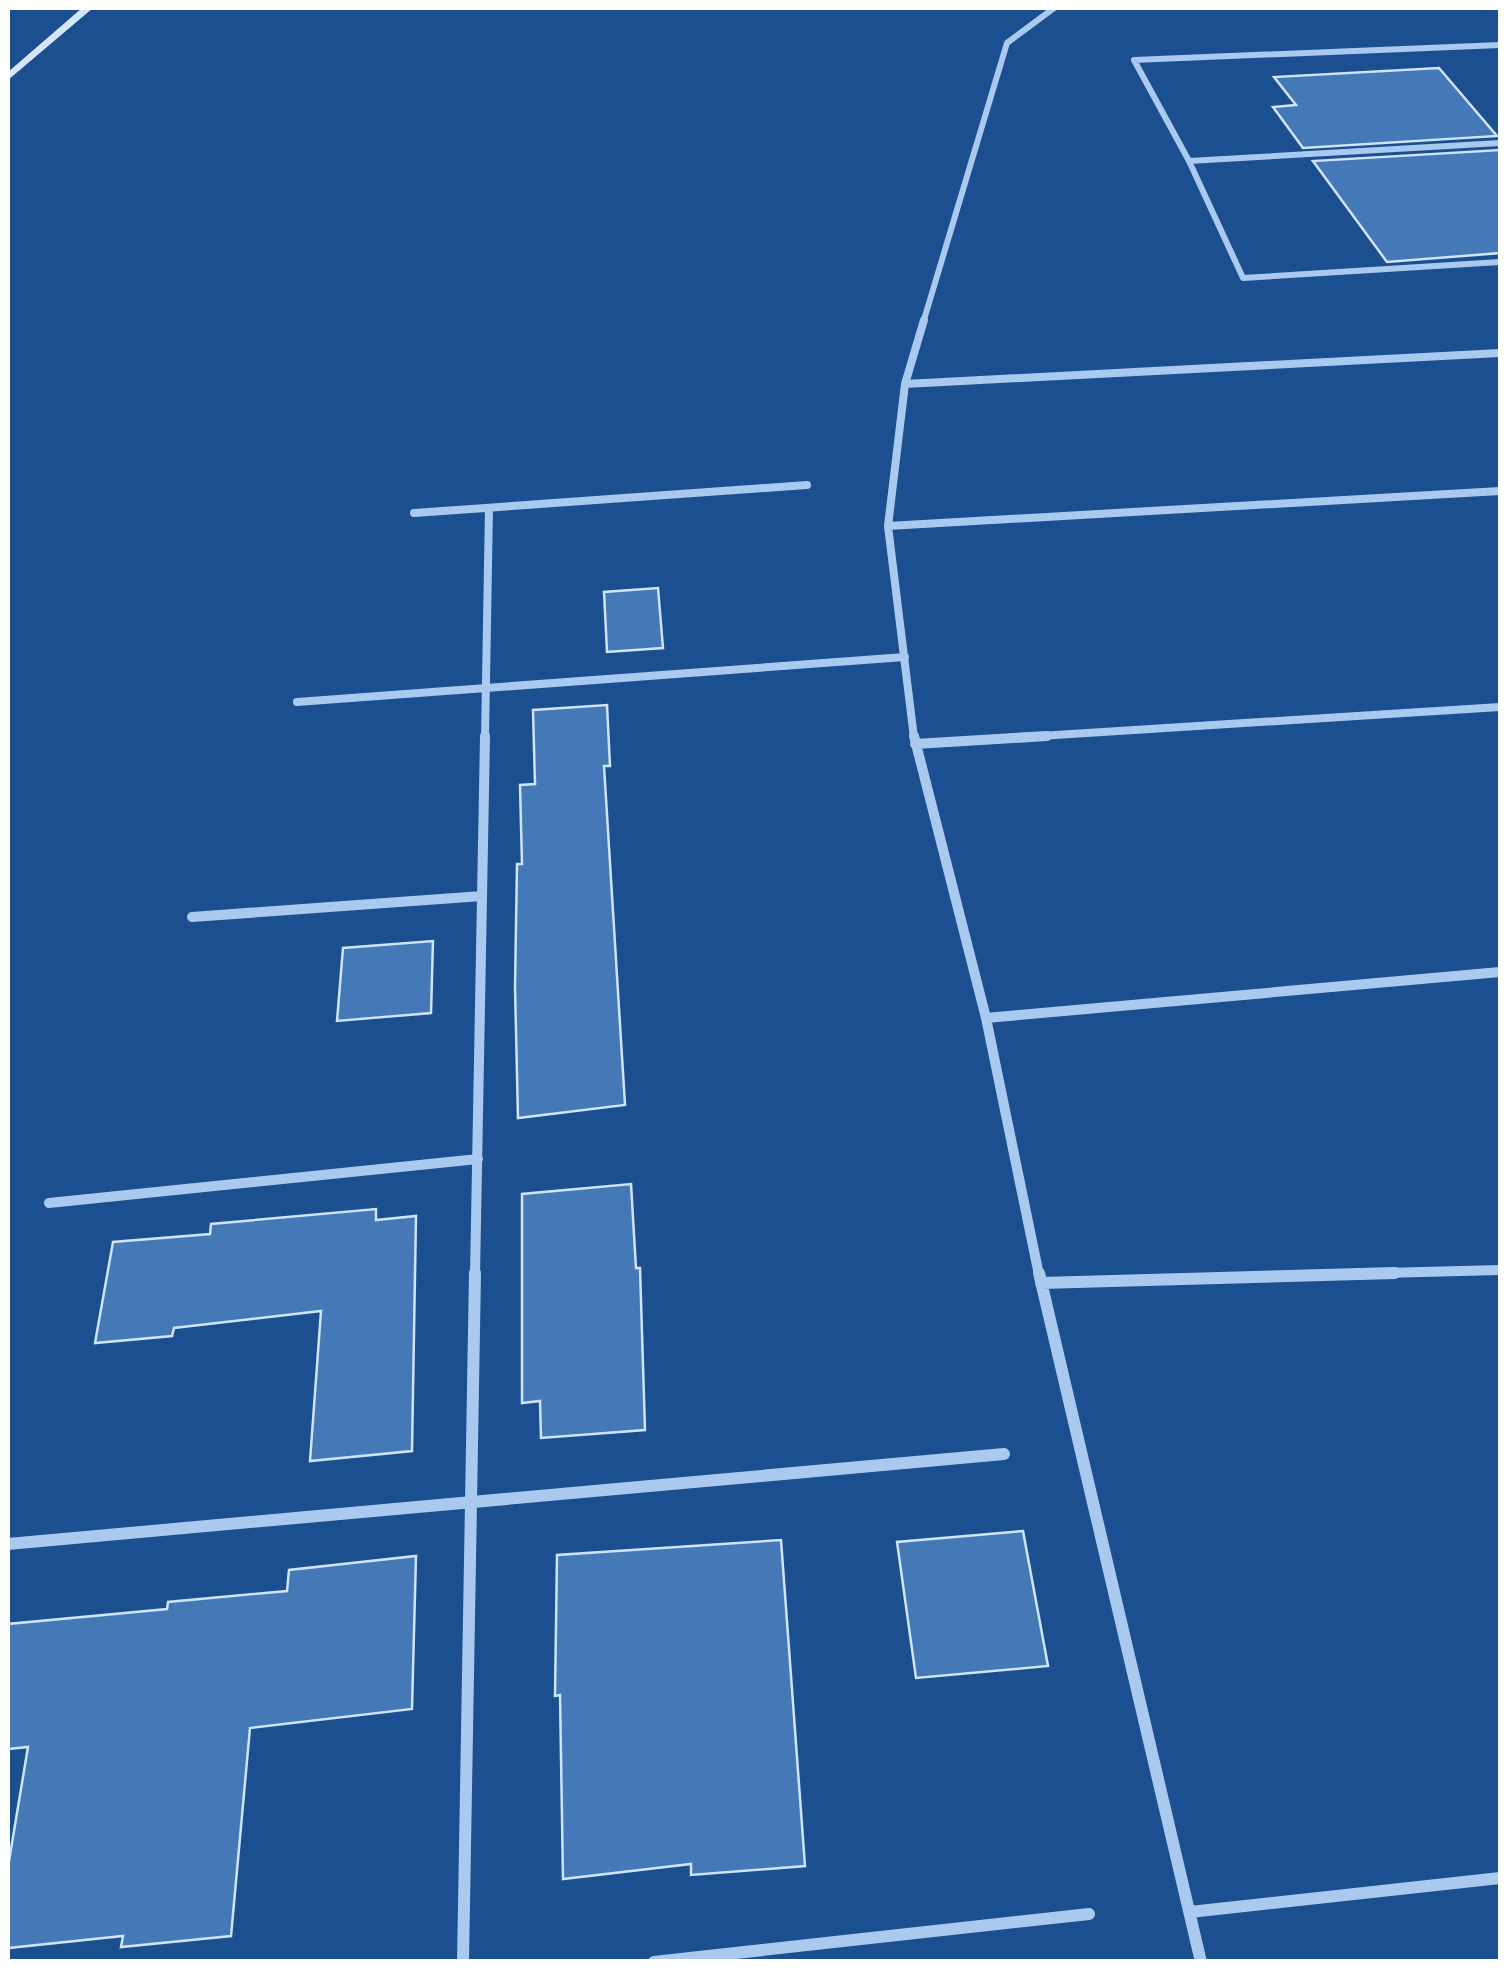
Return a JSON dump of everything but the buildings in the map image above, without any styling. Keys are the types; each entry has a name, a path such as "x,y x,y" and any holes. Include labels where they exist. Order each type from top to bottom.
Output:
{"street":[{"path":"8,77 88,8"},
{"path":"1054,8 1007,43 906,384 888,526 916,744 986,1018 1041,1284 1201,1962"},
{"path":"1500,45 1134,60 1189,161 1243,278 1500,262"},
{"path":"1189,161 1500,143"},
{"path":"906,384 1500,353"},
{"path":"414,514 808,486"},
{"path":"888,526 1500,491"},
{"path":"463,1962 489,508"},
{"path":"297,702 905,657"},
{"path":"916,744 1500,707"},
{"path":"192,917 482,896"},
{"path":"986,1018 1500,972"},
{"path":"49,1203 478,1158"},
{"path":"1041,1284 1500,1270"},
{"path":"8,1544 471,1506 1004,1454"},
{"path":"1190,1912 1500,1878"},
{"path":"654,1962 1089,1914"}]}
